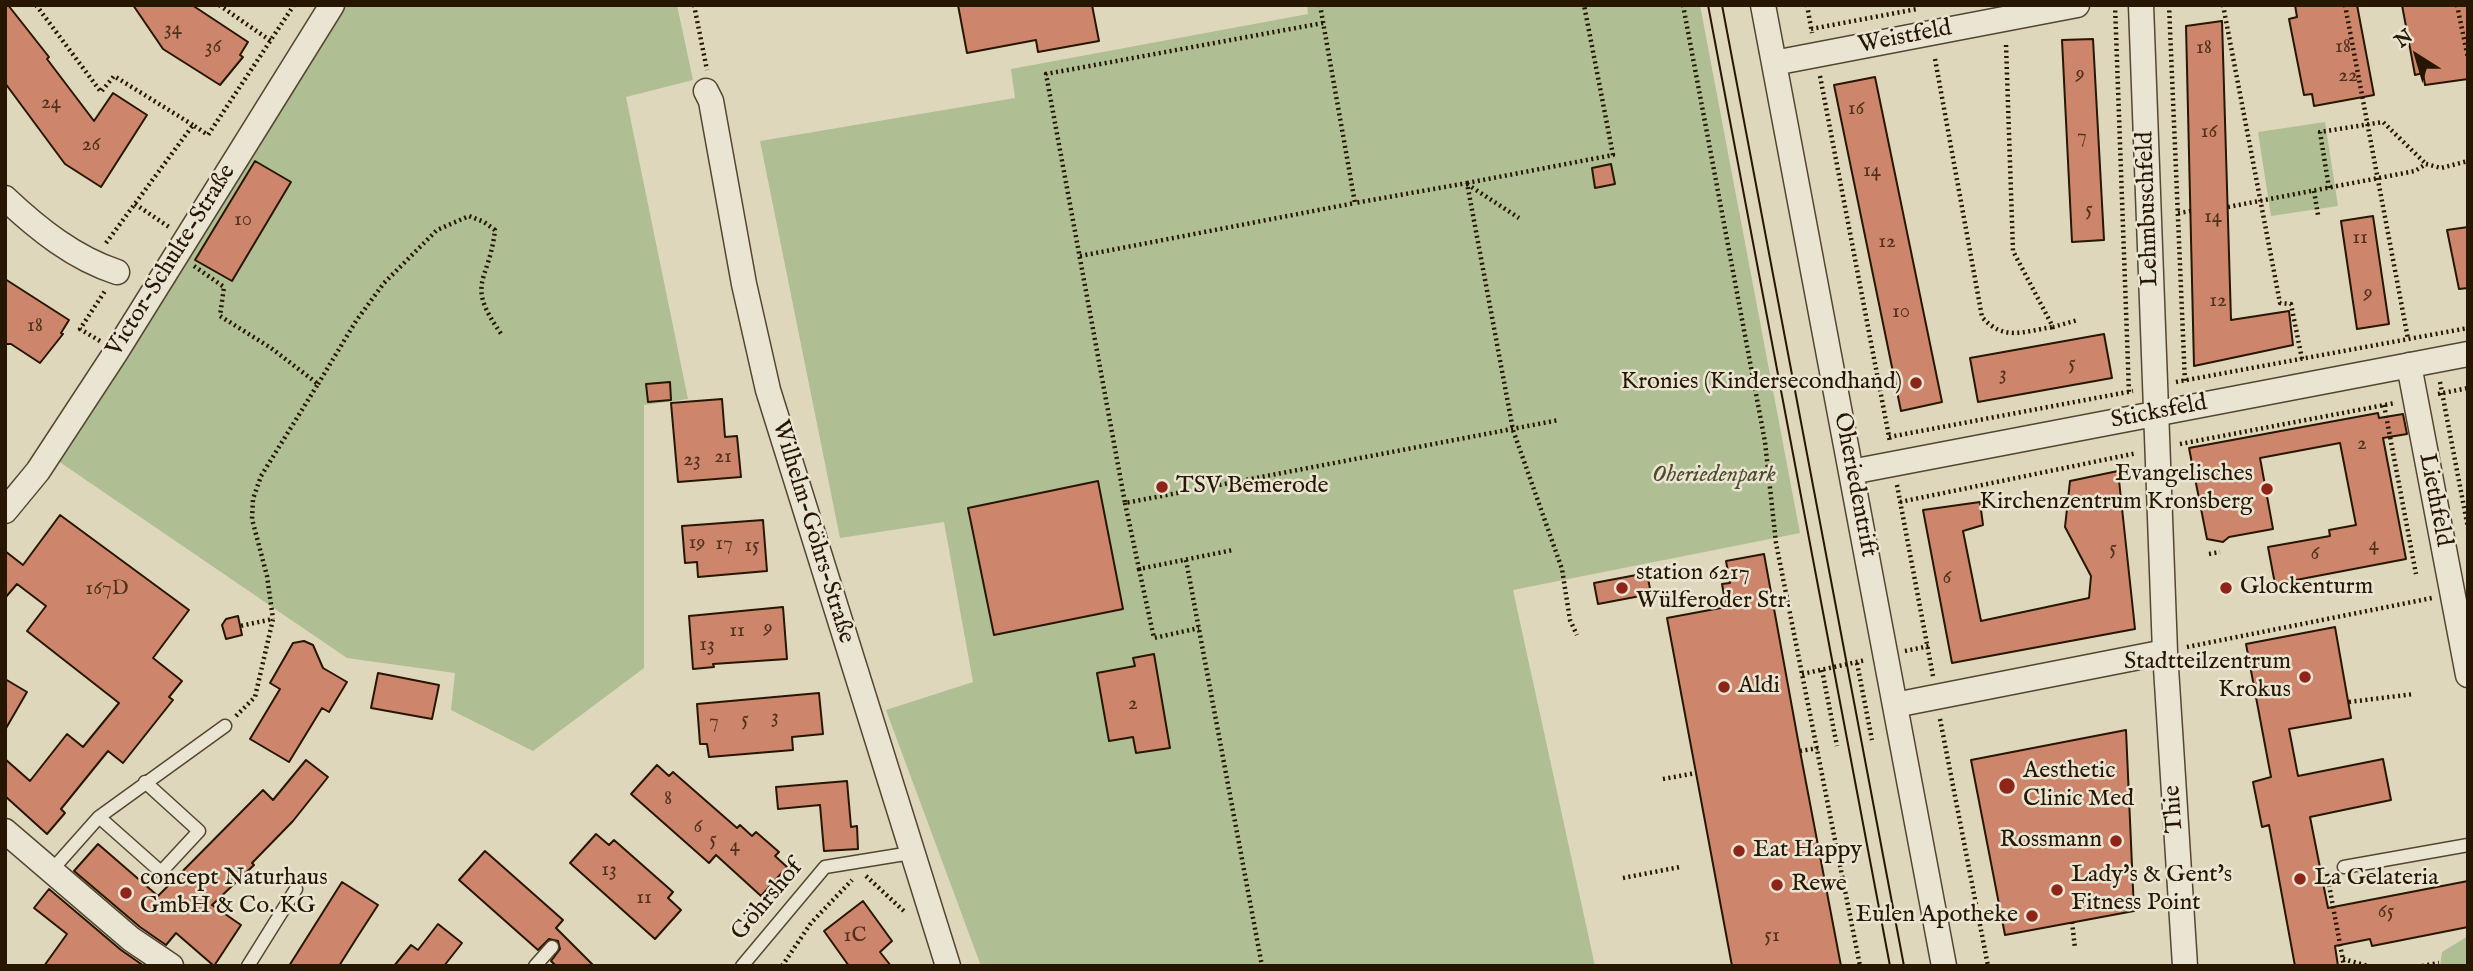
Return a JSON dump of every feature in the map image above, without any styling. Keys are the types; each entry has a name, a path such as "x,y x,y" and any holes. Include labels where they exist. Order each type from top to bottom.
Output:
{"street":[{"name":"Victor-Schulte-Straße","path":"5,511 38,471 116,352 332,5"},
{"name":"Oheriedentrift","path":"1763,5 1944,966"},
{"name":"Weistfeld","path":"1774,63 2077,5"},
{"name":"Lehmbuschfeld","path":"2141,5 2158,414"},
{"name":"Wilhelm-Göhrs-Straße","path":"706,91 711,101 744,284 768,390 948,966"},
{"path":"5,198 32,223 91,264 117,272"},
{"name":"Sticksfeld","path":"1851,472 2468,354"},
{"name":"Liethfeld","path":"2409,365 2468,675"},
{"name":"Thie","path":"2158,414 2165,652 2185,966"},
{"path":"1895,705 2165,652"},
{"path":"5,831 131,939 171,966"}],"lane":[{"path":"51,871 99,817 225,726"},
{"path":"99,817 160,872 199,831 145,782"},
{"path":"2344,867 2468,845"},
{"name":"Göhrshof","path":"742,966 825,867 911,853"},
{"path":"248,966 296,889"},
{"path":"536,966 552,947"}],"path":[{"path":"36,5 101,92 114,75 208,135 294,5"},
{"path":"219,5 271,41"},
{"path":"694,5 709,78 706,91"},
{"path":"1320,5 1355,204"},
{"path":"1080,256 1613,155 1584,5"},
{"path":"1683,5 1765,442 1776,543 1860,966"},
{"path":"2115,5 2130,419 2129,455"},
{"path":"2169,5 2188,443"},
{"path":"2223,5 2280,303 2291,304 2302,359"},
{"path":"2345,5 2408,339"},
{"path":"2457,5 2468,58"},
{"path":"1811,29 1928,7"},
{"path":"1199,628 1154,638 1125,503 1046,74 1323,23"},
{"path":"2006,46 2013,251 2053,327"},
{"path":"1935,59 1982,317 1993,330 2010,333 2053,327 2078,320"},
{"path":"2329,188 2320,132 2383,122 2426,164 2441,168 2468,161"},
{"path":"91,264 193,125"},
{"path":"2228,206 2261,202 2415,171 2426,164"},
{"path":"1467,183 1519,218"},
{"path":"1467,183 1513,430 1562,569 1570,620 1577,635"},
{"path":"2314,191 2318,215"},
{"path":"135,204 224,287 220,316 271,348 318,384"},
{"path":"2178,213 2190,211"},
{"path":"225,726 255,697 273,619 267,576 252,519 253,499 261,475 384,283 437,230 469,216 495,230 479,294 488,315 502,335"},
{"path":"116,352 80,329 117,272"},
{"path":"2435,360 2468,528"},
{"path":"1900,502 2468,388"},
{"path":"2384,405 2416,574"},
{"path":"1125,503 1559,420"},
{"path":"2460,485 2468,484"},
{"path":"1139,569 1233,550"},
{"path":"2210,554 2220,552"},
{"path":"1186,560 1262,966"},
{"path":"2165,652 2452,594"},
{"path":"240,626 273,619"},
{"path":"1857,663 1872,740"},
{"path":"1822,670 1837,747"},
{"path":"2349,702 2414,694"},
{"path":"1800,751 1818,748"},
{"path":"1663,779 1696,773"},
{"path":"1623,878 1679,867"},
{"path":"2326,870 2344,966"},
{"path":"782,966 811,923 860,871 915,920 938,930"},
{"path":"2072,922 2075,948"},
{"path":"2343,959 2368,966"},
{"path":"2422,966 2439,963"}],"green space":[{"path":"322,5 677,5 693,80 626,97 688,399 644,405 644,668 533,751 451,710 455,673 347,658 39,448 116,334"},
{"name":"TSV Bemerode","path":"1307,5 1700,5 1800,533 1513,590 1595,966 981,966 886,710 973,682 944,522 840,538 760,141 1015,98 1011,69 1308,14"},
{"path":"2325,122 2338,206 2271,216 2258,132"},
{"path":"2468,936 2468,966 2440,966 2442,952"}],"building":[{"path":"5,5 8,5 49,57 47,59 94,121 113,93 147,115 101,187 65,164 5,83"},
{"path":"133,5 192,5 248,42 240,55 243,57 220,85 163,49"},
{"path":"958,5 1092,5 1099,41 1038,52 1036,40 967,53"},
{"path":"2295,5 2357,5 2374,95 2314,106 2312,94 2304,95 2289,19 2297,17"},
{"path":"2402,5 2468,5 2468,79 2425,85 2423,73 2415,75"},
{"path":"2222,21 2231,320 2289,311 2293,345 2194,366 2186,26"},
{"path":"2093,39 2104,240 2072,242 2062,40"},
{"path":"1875,77 1942,402 1901,411 1834,85"},
{"path":"255,161 291,182 232,281 195,260"},
{"path":"1611,164 1615,184 1595,188 1592,168"},
{"path":"2373,216 2389,324 2357,329 2341,221"},
{"path":"2468,227 2468,288 2459,289 2447,230"},
{"path":"5,279 69,320 61,333 63,334 40,363 11,344 5,344"},
{"path":"2104,334 2112,378 1978,402 1970,358"},
{"path":"670,382 671,400 648,402 646,384"},
{"path":"722,399 725,437 737,436 741,477 678,482 671,403"},
{"path":"2378,413 2379,418 2403,414 2407,434 2383,438 2406,559 2275,584 2268,547 2330,536 2329,530 2356,525 2340,443 2260,458 2273,529 2229,537 2223,542 2207,539 2189,448"},
{"path":"2118,471 2135,629 1952,663 1923,510 1980,502 1983,525 1963,531 1981,621 2089,598 2091,576 2065,527 2070,481"},
{"path":"1098,481 1123,609 994,635 968,508"},
{"path":"60,515 189,610 153,658 182,681 169,697 173,700 123,763 108,751 61,809 65,813 47,834 5,796 5,759 30,781 67,734 83,747 119,703 27,631 46,606 17,584 5,598 5,551 23,565"},
{"path":"763,520 767,571 698,577 697,562 685,563 682,526"},
{"path":"1764,554 1841,966 1732,966 1667,618 1726,607 1722,584 1730,583 1726,561"},
{"name":"station 6217 Wülferoder Str.","path":"1647,573 1651,594 1598,604 1594,583"},
{"path":"783,607 787,659 713,664 714,667 693,669 689,616"},
{"path":"238,616 242,635 226,639 222,625 226,619"},
{"path":"2335,627 2351,718 2289,729 2298,776 2383,759 2391,800 2310,817 2328,908 2468,881 2468,927 2372,946 2370,939 2335,946 2338,966 2295,966 2269,825 2262,827 2253,782 2271,777 2246,644"},
{"path":"304,641 313,645 323,668 347,682 329,712 322,708 289,762 250,739 280,689 270,683 293,643"},
{"path":"1154,654 1170,748 1136,753 1133,737 1109,741 1097,673 1135,666 1133,658"},
{"path":"378,673 439,685 432,719 371,708"},
{"path":"5,679 27,692 5,730"},
{"path":"819,693 823,734 792,737 793,750 709,757 707,744 700,744 697,704"},
{"path":"2126,730 2134,911 2005,935 1971,760"},
{"path":"306,760 328,777 293,821 252,863 254,865 212,905 241,925 214,966 176,933 166,945 140,927 74,871 98,844 158,896 263,790 273,800"},
{"path":"657,765 669,776 673,772 737,828 740,825 752,836 756,832 779,852 775,856 787,867 761,896 716,855 709,863 631,794"},
{"path":"847,781 851,827 857,826 858,849 824,851 820,805 778,809 776,787"},
{"path":"596,834 609,845 614,840 673,892 668,898 681,910 655,939 570,863"},
{"path":"485,851 563,920 556,928 594,966 556,966 551,961 560,949 558,941 549,939 538,950 459,880"},
{"path":"342,882 378,905 339,966 289,966"},
{"path":"49,889 144,966 44,966 67,934 34,908"},
{"path":"863,901 892,941 880,952 891,966 849,966 824,931"},
{"path":"438,924 462,943 444,966 394,966 411,945 418,950"}],"tram line":[{"path":"1708,5 1890,966"},
{"path":"1722,5 1904,966"}],"place":[{"name":"Kronies (Kindersecondhand)","path":"1916,383"},
{"name":"TSV Bemerode","path":"1162,487"},
{"name":"Evangelisches Kirchenzentrum Kronsberg","path":"2267,489"},
{"name":"station 6217 Wülferoder Str.","path":"1622,588"},
{"name":"Glockenturm","path":"2226,588"},
{"name":"Stadtteilzentrum Krokus","path":"2305,677"},
{"name":"Aldi","path":"1724,687"},
{"name":"Aesthetic Clinic Med","path":"2007,786"},
{"name":"Rossmann","path":"2116,841"},
{"name":"Eat Happy","path":"1739,851"},
{"name":"La Gelateria","path":"2300,879"},
{"name":"Rewe","path":"1777,885"},
{"name":"Lady's & Gent's Fitness Point","path":"2057,890"},
{"name":"concept Naturhaus GmbH & Co. KG","path":"126,893"},
{"name":"Eulen Apotheke","path":"2032,916"}],"park label":[{"name":"Oheriedenpark","path":"1714,476"}]}
